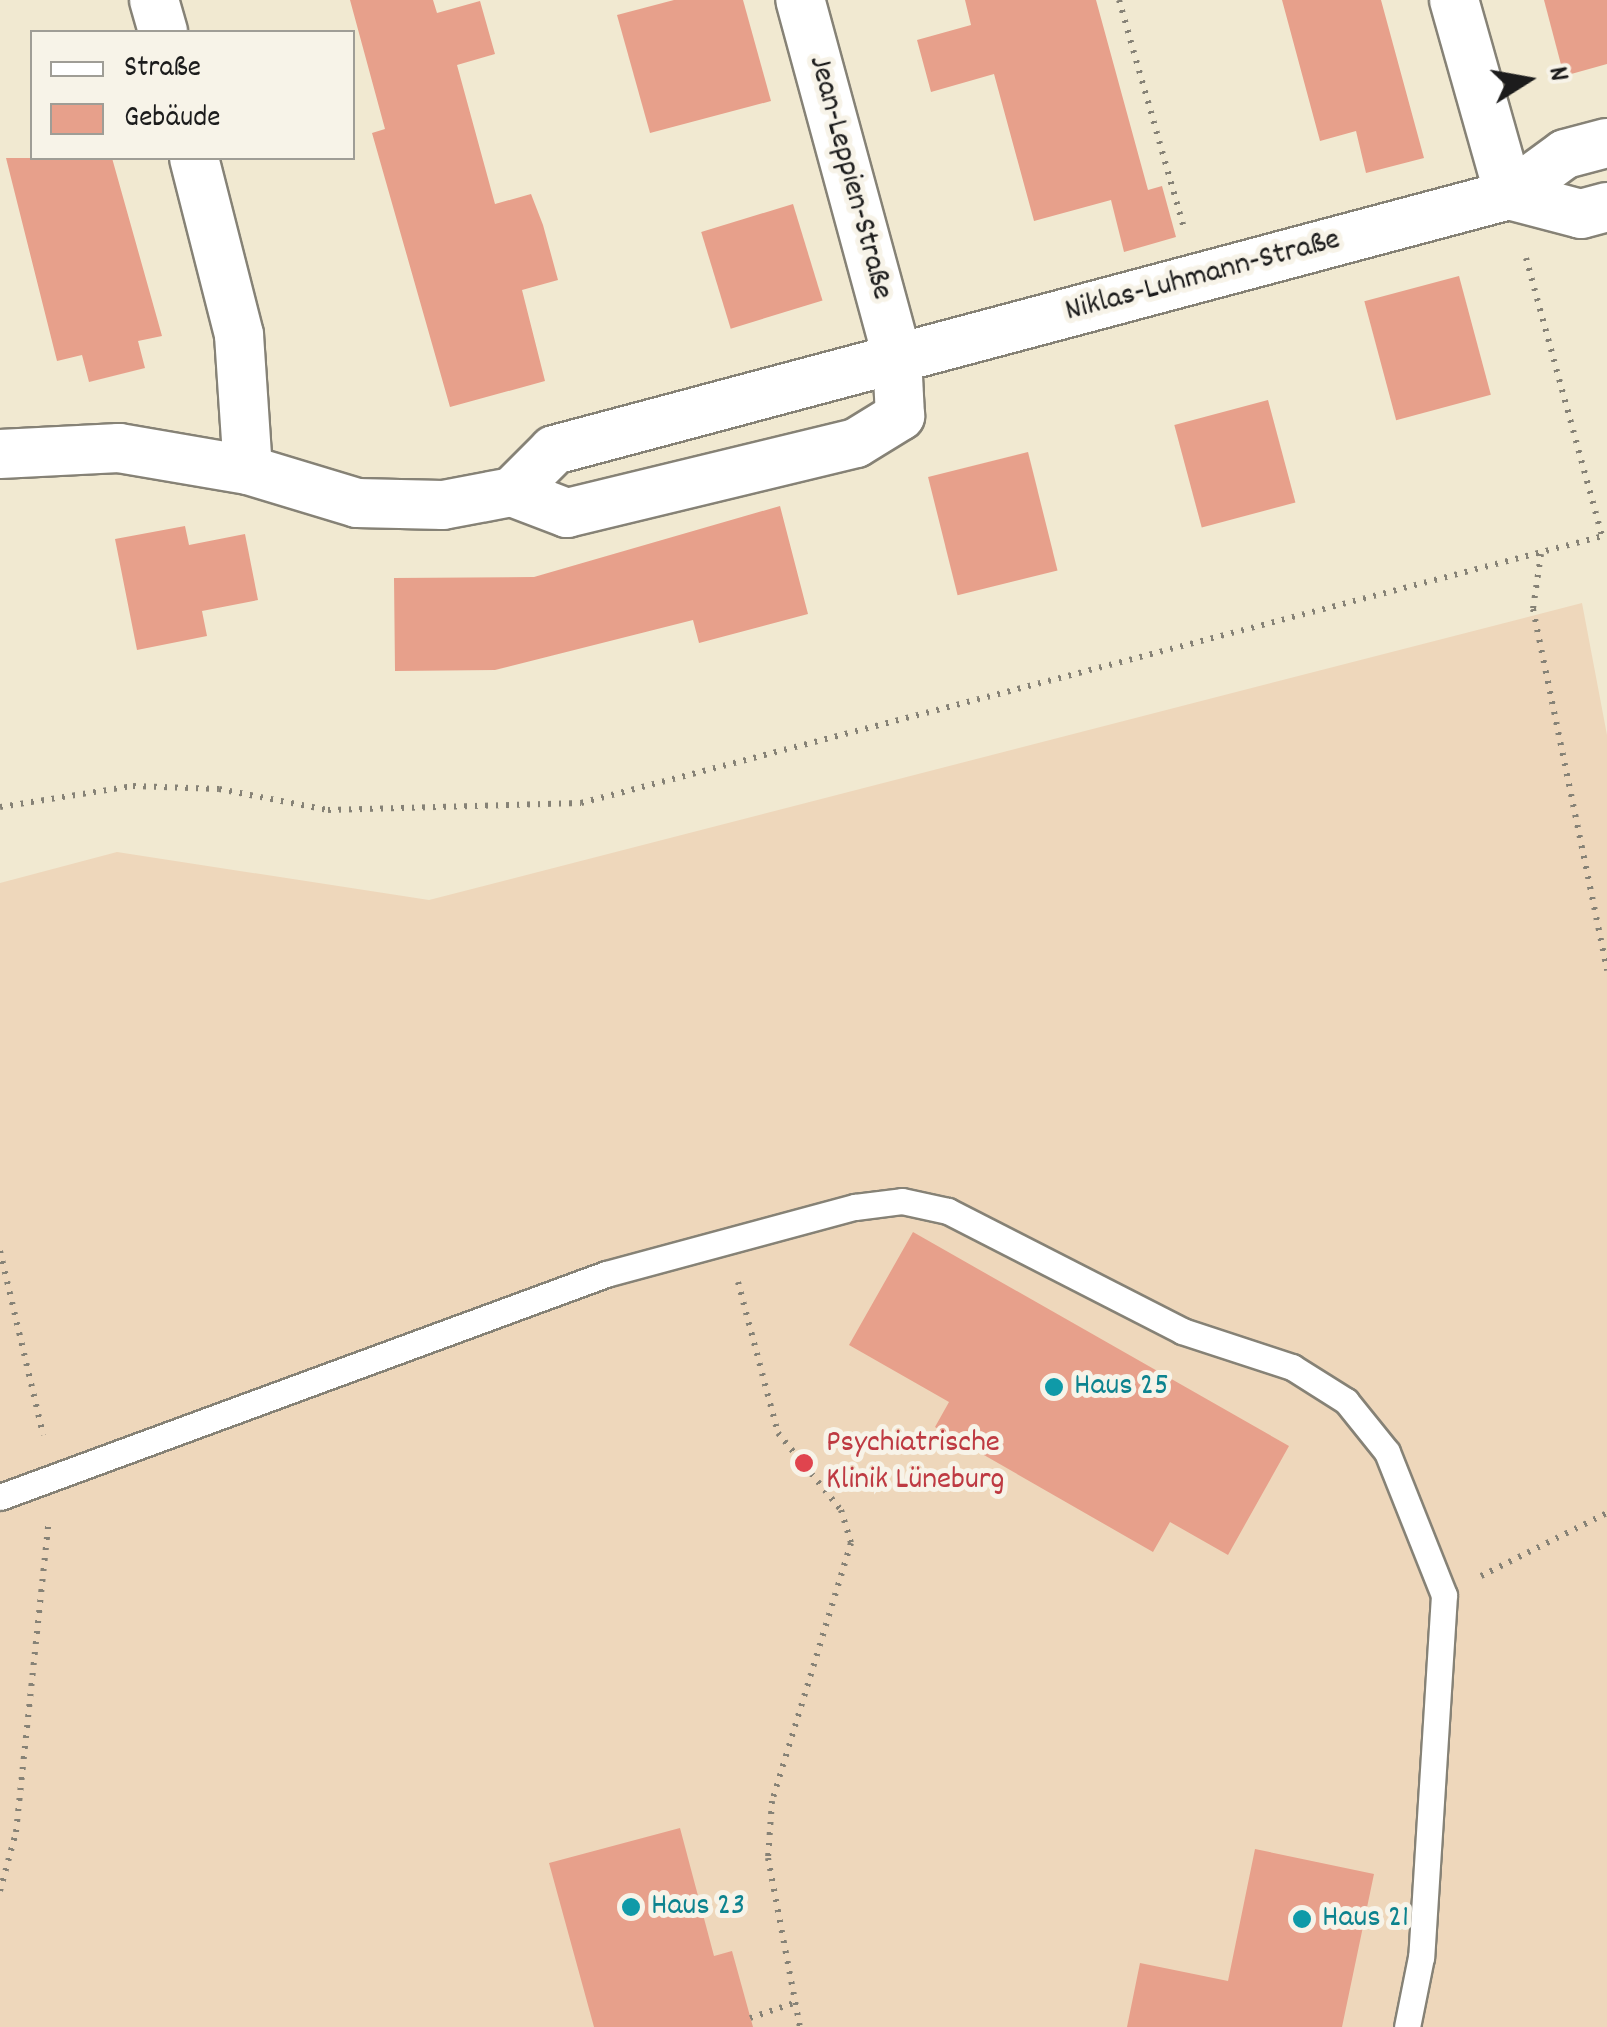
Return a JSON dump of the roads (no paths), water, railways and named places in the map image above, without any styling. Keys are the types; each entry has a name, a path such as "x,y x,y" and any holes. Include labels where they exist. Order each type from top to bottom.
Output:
{"street":[{"path":"154,0 162,30"},
{"name":"Jean-Leppien-Straße","path":"800,0 898,356"},
{"path":"1454,0 1509,195 1581,214 1607,207"},
{"name":"Niklas-Luhmann-Straße","path":"512,492 554,450 1509,195 1565,154 1607,143"},
{"path":"195,160 239,335 248,470"},
{"path":"0,454 119,448 248,470 357,503 443,505 512,492 566,514 856,442 900,416 898,356"}],"lane":[{"path":"0,1497 606,1274 855,1208 902,1202 948,1212 1182,1330 1292,1367 1346,1400 1386,1452 1444,1595 1423,1938 1408,2027"}],"place":[{"name":"Haus 25","path":"1054,1387"},
{"name":"Psychiatrische Klinik Lüneburg","path":"804,1463"},
{"name":"Haus 23","path":"631,1907"},
{"name":"Haus 21","path":"1302,1919"}]}
